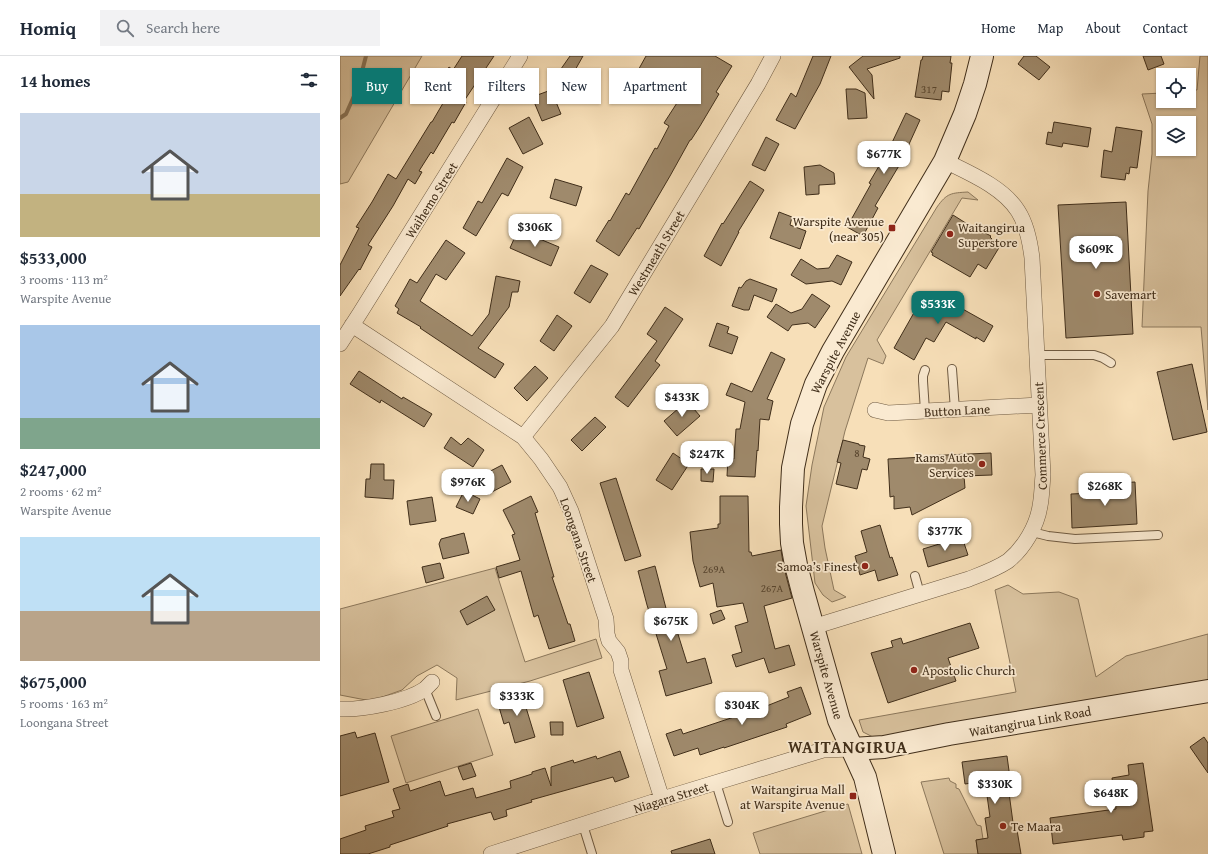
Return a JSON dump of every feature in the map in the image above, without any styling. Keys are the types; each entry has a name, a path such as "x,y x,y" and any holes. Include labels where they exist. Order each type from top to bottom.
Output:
{"main road":[{"name":"Warspite Avenue","path":"884,854 865,777 839,720 796,565 792,543 791,524 793,468 802,424 816,384 830,357 945,161 966,114 982,56"},
{"name":"Waitangirua Link Road","path":"852,749 884,747 1208,691"}],"street":[{"name":"Waihemo Street","path":"340,344 520,56"},
{"name":"Westmeath Street","path":"522,437 612,326 754,91 773,56"},
{"name":"Commerce Crescent","path":"813,627 985,573 1008,560 1032,532 1036,523 1040,507 1043,475 1030,240 1018,211 1009,200 994,188 945,161"},
{"name":"Loongana Street","path":"352,325 522,437 541,459 560,487 571,511 606,619 609,641 620,656 621,670 662,799"},
{"name":"Button Lane","path":"875,410 888,413 1039,405"},
{"path":"340,709 363,708 402,699 428,686"},
{"name":"Niagara Street","path":"491,854 662,799 823,750 852,749"}],"lane":[{"path":"1037,355 1094,355 1111,363"},
{"path":"925,411 922,381 926,370"},
{"path":"952,370 955,410"},
{"path":"1032,532 1048,536 1076,538 1158,535"},
{"path":"915,576 920,594"},
{"path":"428,686 436,716"},
{"path":"716,783 728,822"},
{"path":"583,825 592,854"}],"shaded area":[{"path":"340,56 422,56 415,68 410,68 410,76 402,90 402,68 352,68 352,104 394,104 348,182 340,184"},
{"path":"1200,56 1208,56 1208,410 1201,327 1142,327 1148,191 1152,154 1152,124 1142,94 1156,93 1156,108 1196,108 1196,90"},
{"path":"968,192 978,200 962,198 877,340 886,356 883,364 868,358 845,431 822,526 834,590 846,597 832,602 823,595 815,583 806,506 812,465 824,407 846,357 937,207 947,196"},
{"path":"495,568 525,662 596,639 602,658 530,681 456,700 457,678 437,665 417,676 402,690 371,701 340,695 340,609"},
{"path":"1008,585 1023,594 1059,592 1078,599 1096,677 1126,656 1208,634 1208,681 875,738 863,732 859,720 1016,692 995,590"},
{"path":"478,709 493,755 406,783 391,736"},
{"path":"949,778 950,781 956,784 956,788 959,789 977,825 981,826 983,839 976,840 978,854 944,854 921,782"},
{"path":"848,804 862,854 760,854 753,833"}],"building":[{"path":"462,56 494,56 486,68 474,68 474,86 466,98 466,68 454,68"},
{"path":"570,56 583,56 576,68 562,68"},
{"path":"646,56 715,56 732,66 716,92 719,94 690,140 639,229 637,228 619,256 596,241 609,220 610,221 626,193 629,195 655,148 657,149 669,126 664,123 676,104 701,104 701,68 639,68"},
{"path":"813,56 831,56 820,84 795,129 776,120 791,93 796,97"},
{"path":"863,56 900,56 900,58 867,69 872,75 874,99 849,67"},
{"path":"923,56 951,56 950,63 952,63 949,92 942,91 941,100 915,97"},
{"path":"1024,56 1036,56 1050,67 1039,80 1018,64"},
{"path":"1143,56 1161,56 1164,64 1148,70"},
{"path":"846,89 856,89 865,93 867,118 848,119"},
{"path":"547,91 547,104 557,104 561,114 542,121 535,104 539,104 539,94"},
{"path":"442,104 465,104 433,154 431,152 419,171 422,172 415,184 408,179 368,245 372,247 360,270 359,269 340,296 340,265 359,228 356,227 388,174 396,179"},
{"path":"906,113 920,120 900,164 875,206 878,208 863,236 847,227 871,184 869,183 889,149"},
{"path":"529,117 543,144 523,154 509,128"},
{"path":"1054,122 1091,128 1088,147 1063,143 1062,147 1046,144 1048,132 1052,133"},
{"path":"1116,127 1142,131 1137,168 1130,167 1129,174 1126,173 1125,180 1101,177 1104,150 1112,152"},
{"path":"766,137 779,144 765,171 752,165"},
{"path":"507,158 523,167 508,196 502,193 476,236 463,228 478,201 482,203"},
{"path":"820,165 834,173 835,184 819,185 819,194 806,195 804,167"},
{"path":"555,179 582,187 576,206 550,198"},
{"path":"750,181 764,190 738,232 721,266 704,256 722,223 723,224"},
{"name":"Savemart","path":"1126,202 1133,334 1066,338 1058,205"},
{"path":"779,212 792,217 790,225 806,231 800,249 770,238"},
{"path":"953,215 980,232 981,231 991,236 991,241 1000,246 986,269 978,264 970,277 932,255 933,253 931,252"},
{"path":"518,230 559,247 551,266 510,248"},
{"path":"446,240 465,253 446,280 436,274 420,301 472,336 489,314 496,276 520,281 518,292 512,292 509,307 478,348 504,364 495,378 420,328 421,327 397,313 399,309 395,306 410,279 417,283"},
{"path":"837,255 852,262 841,285 832,281 806,284 791,275 801,259 817,269 829,268"},
{"path":"591,265 608,274 590,303 574,293"},
{"path":"750,279 777,289 772,302 754,295 749,310 732,306 739,287 741,288 746,281"},
{"path":"934,293 993,326 984,342 946,322 934,342 926,338 914,360 894,348 920,302 927,305"},
{"path":"812,294 830,306 815,328 808,323 792,325 788,331 767,317 776,304 791,313 802,309"},
{"path":"665,307 683,319 655,361 660,365 628,407 615,397 657,341 647,334"},
{"path":"557,315 572,326 554,351 540,341"},
{"path":"717,323 729,327 727,333 738,337 732,354 709,346"},
{"path":"771,352 785,359 767,399 773,401 769,420 760,419 755,477 727,476 728,458 734,459 736,429 740,429 745,402 726,395 731,383 752,392"},
{"path":"1192,364 1207,432 1173,440 1157,372"},
{"path":"535,366 548,378 527,401 514,388"},
{"path":"359,371 402,399 403,397 432,414 424,427 381,400 380,403 350,384"},
{"path":"687,401 700,416 677,436 664,421"},
{"path":"595,417 606,427 582,451 571,440"},
{"path":"451,437 461,445 468,438 484,450 473,467 444,448"},
{"path":"843,440 865,446 863,457 870,459 867,470 862,469 857,489 836,484 841,463 837,462"},
{"path":"673,453 689,464 672,490 656,480"},
{"path":"991,453 992,475 964,476 965,488 912,515 910,507 894,509 894,496 890,497 888,459"},
{"path":"371,464 384,464 384,480 394,480 393,499 365,497 366,479 370,479"},
{"path":"502,465 511,482 488,494 479,477"},
{"path":"701,469 714,469 713,482 701,481"},
{"path":"616,478 641,556 625,561 600,483"},
{"path":"1135,482 1137,524 1072,528 1071,494 1092,493 1092,488 1118,487 1118,483"},
{"path":"464,491 480,499 473,514 456,507"},
{"path":"531,496 538,512 535,513 554,577 552,577 575,641 549,649 538,615 534,617 521,571 499,578 496,567 520,560 512,535 515,534 503,510"},
{"path":"720,496 748,496 749,552 751,552 752,556 781,550 792,598 764,606 775,649 789,645 795,665 769,673 764,658 736,667 732,655 742,652 735,626 748,622 743,603 717,607 713,583 700,587 693,561 690,532 718,528 718,524 720,524"},
{"path":"432,497 436,521 410,525 407,501"},
{"path":"880,525 890,558 892,557 898,575 878,581 875,570 860,575 855,556 867,552 861,531"},
{"path":"464,533 469,553 443,559 439,544 441,539"},
{"path":"962,537 968,555 928,567 923,549"},
{"path":"440,563 444,578 426,583 422,567"},
{"path":"655,566 668,616 672,615 687,663 705,658 712,683 666,696 659,671 667,669 638,571"},
{"path":"487,596 495,610 467,625 460,611"},
{"path":"721,610 725,619 713,624 710,614"},
{"name":"Apostolic Church","path":"970,623 979,648 948,658 956,681 888,703 871,653 893,647 891,641 901,638 903,644"},
{"path":"589,672 604,718 577,727 563,680"},
{"path":"801,687 811,714 786,724 787,727 724,748 700,755 698,748 674,756 666,734 681,729 683,734 764,707 789,697 787,692"},
{"path":"521,691 535,737 515,743 509,722 504,724 499,707 503,705 501,697"},
{"path":"550,722 563,722 563,735 551,735"},
{"path":"355,732 357,738 375,733 389,782 340,796 340,736"},
{"path":"1204,737 1208,743 1208,773 1190,747"},
{"path":"620,751 629,777 615,782 613,777 531,800 532,802 506,810 507,816 494,820 491,812 447,824 448,826 390,845 390,847 368,854 340,854 340,839 366,830 365,826 394,817 392,811 400,809 393,789 408,784 410,791 440,781 445,796 473,788 476,798 511,788 510,781 545,768 551,786 551,767 573,760 574,763 596,756 597,759"},
{"path":"1007,756 1010,778 1007,778 1014,830 1017,830 1021,854 978,854 976,840 988,838 985,818 990,817 985,781 965,784 962,762"},
{"path":"471,763 476,776 463,780 458,767"},
{"path":"1143,763 1153,831 1144,832 1144,837 1123,840 1122,835 1053,844 1050,818 1116,809 1112,778 1129,775 1128,765"},
{"path":"710,839 715,854 672,854 671,851"}],"waterway":[{"path":"340,118 346,114 358,87 366,56"}],"place":[{"name":"Warspite Avenue (near 305)","path":"892,228"},
{"name":"Waitangirua Superstore","path":"950,234"},
{"name":"Savemart","path":"1097,294"},
{"name":"Rams Auto Services","path":"982,464"},
{"name":"Samoa’s Finest","path":"865,566"},
{"name":"Apostolic Church","path":"914,670"},
{"name":"Waitangirua Mall at Warspite Avenue","path":"853,796"},
{"name":"Te Maara","path":"1003,826"}],"district":[{"name":"WAITANGIRUA","path":"848,747"}]}
